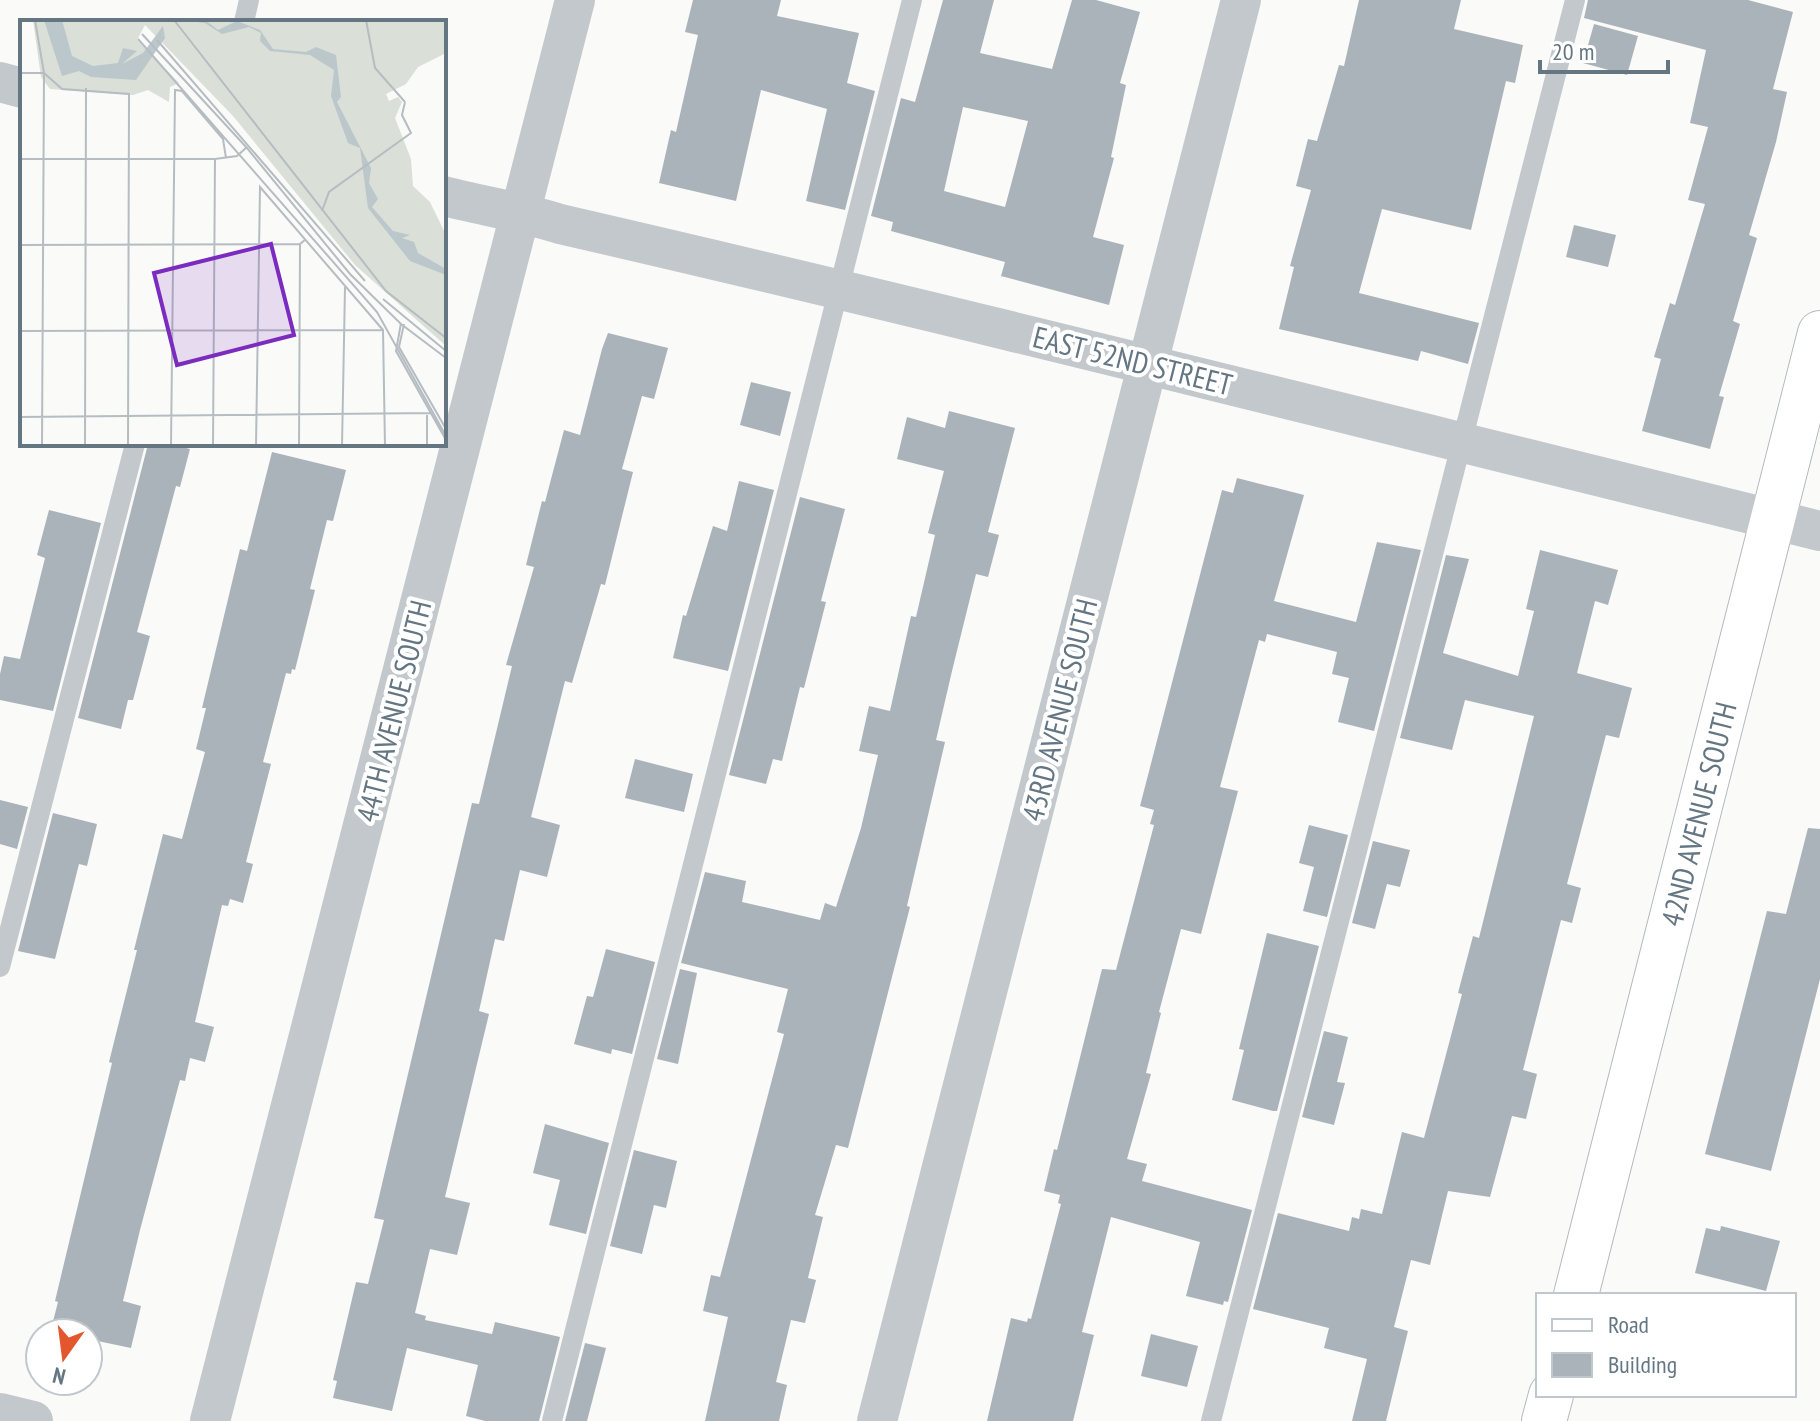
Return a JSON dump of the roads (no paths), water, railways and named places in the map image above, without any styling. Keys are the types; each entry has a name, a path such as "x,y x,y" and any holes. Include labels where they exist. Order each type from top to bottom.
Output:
{"street":[{"name":"44TH AVENUE SOUTH","path":"210,1421 575,0"},
{"name":"43RD AVENUE SOUTH","path":"877,1421 1241,0"},
{"path":"0,82 20,87"},
{"name":"EAST 52ND STREET","path":"446,196 840,288 1820,531"},
{"name":"42ND AVENUE SOUTH","path":"1577,1293 1820,333"},
{"path":"1544,1421 1550,1397"},
{"path":"0,1413 33,1421"}],"lane":[{"path":"244,20 249,0"},
{"path":"552,1421 912,0"},
{"path":"1211,1421 1575,0"},
{"path":"0,967 134,446"}]}
